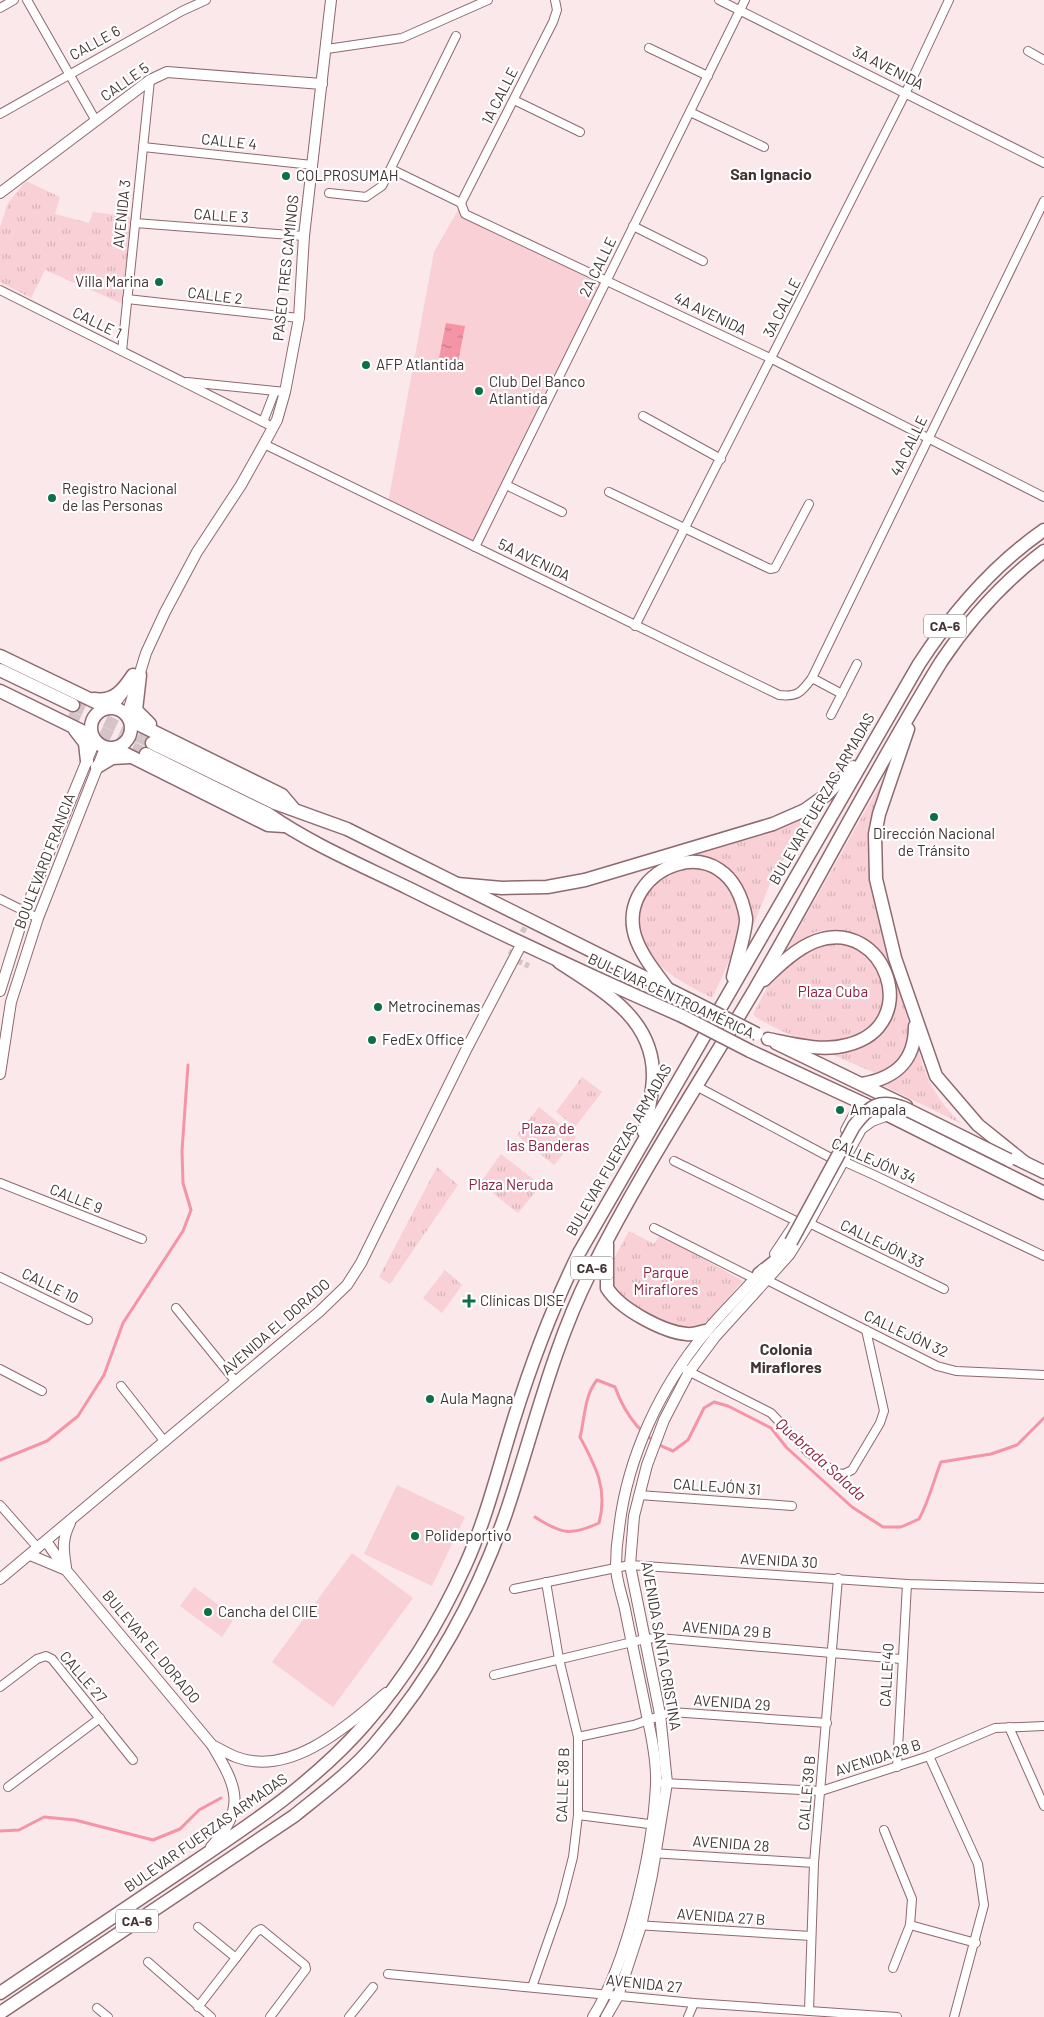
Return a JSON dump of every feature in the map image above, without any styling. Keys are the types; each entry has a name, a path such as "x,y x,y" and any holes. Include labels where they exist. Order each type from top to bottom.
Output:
{"main road":[{"name":"BULEVAR FUERZAS ARMADAS","path":"0,1993 202,1857 273,1808 309,1780 366,1724 403,1677 434,1626 465,1565 489,1502 530,1368 560,1292 642,1143 918,664 950,618 993,571 1043,530"},
{"name":"CA-6","path":"0,2014 294,1816 331,1787 372,1747 413,1697 450,1636 495,1544 557,1350 579,1295 607,1241 755,988 920,697 949,650 980,611 1009,580 1044,552"},
{"path":"0,656 87,698 110,708 128,717 131,732 125,743 101,743 90,730 93,718 102,710 110,708"},
{"name":"BULEVAR CENTROAMÉRICA","path":"0,670 71,716 101,743 268,825 286,826"},
{"path":"87,698 105,700 112,698 137,675"},
{"path":"137,675 137,712 148,723 177,742"},
{"name":"BULEVAR CENTROAMÉRICA","path":"0,683 71,716"},
{"name":"BULEVAR CENTROAMÉRICA","path":"0,691 71,716"},
{"path":"920,697 879,814 875,834 876,878 895,958 915,1021 936,1076 978,1125 1024,1162"},
{"path":"71,716 85,743 92,764 112,758 131,757"},
{"name":"BULEVAR CENTROAMÉRICA","path":"128,717 282,795 295,810"},
{"path":"457,884 502,888 560,885 585,880 773,824 805,810 826,795 872,745"},
{"name":"BULEVAR CENTROAMÉRICA","path":"1044,1172 762,1036 346,829 275,803 149,749 268,814 286,826 522,945 682,1016 750,1051 888,1115 1044,1193"},
{"path":"666,988 649,964 635,936 634,906 643,890 657,875 673,864 698,861 710,864 732,881 739,894 746,920 730,988"},
{"path":"755,988 805,946 832,938 848,939 875,955 883,964 892,991 888,1011 883,1021 874,1032 862,1040 847,1046 829,1048 762,1036"},
{"path":"559,962 614,999 635,1018 648,1043 653,1074 642,1143"},
{"path":"862,1084 880,1081 896,1072 908,1057 915,1040 915,1021"},
{"path":"761,1278 791,1242 854,1126 864,1112 875,1105 888,1102 904,1108 1008,1160 1024,1162"},
{"path":"607,1241 607,1288 619,1302 664,1328 689,1334 710,1334"}],"street":[{"path":"0,8 14,0"},
{"path":"27,0 96,121"},
{"name":"CALLE 6","path":"0,114 182,11 206,0"},
{"name":"PASEO TRES CAMINOS","path":"128,717 137,675 146,653 196,552 241,485 273,427 299,318 304,236 327,49 331,0"},
{"path":"327,49 402,38 488,0"},
{"name":"3A AVENIDA","path":"719,0 906,92 1044,163"},
{"name":"2A CALLE","path":"476,547 746,0"},
{"name":"3A CALLE","path":"635,626 906,92 949,0"},
{"name":"1A CALLE","path":"461,202 553,22 557,1"},
{"path":"329,193 360,198 372,195 382,186 456,36"},
{"path":"649,48 708,76"},
{"path":"1028,51 1044,60"},
{"name":"CALLE 5","path":"0,194 150,80 167,72 322,84"},
{"name":"AVENIDA 3","path":"122,351 150,80"},
{"path":"514,100 580,132"},
{"path":"690,112 764,147"},
{"name":"CALLE 4","path":"143,147 312,165"},
{"path":"391,169 461,202"},
{"name":"4A CALLE","path":"792,696 804,690 812,678 1044,201"},
{"name":"4A AVENIDA","path":"461,202 466,214 772,359 1044,497"},
{"name":"CALLE 3","path":"135,223 304,236"},
{"path":"634,226 703,261"},
{"name":"CALLE 1","path":"0,290 273,427"},
{"name":"CALLE 2","path":"127,300 299,318"},
{"name":"CALLE 1","path":"182,382 280,392"},
{"path":"263,422 280,392"},
{"path":"643,416 721,459"},
{"name":"5A AVENIDA","path":"264,444 779,695 792,696"},
{"path":"506,485 562,512"},
{"name":"4A AVENIDA","path":"1032,490 1044,493"},
{"path":"609,492 773,569 809,504"},
{"path":"831,715 857,664"},
{"name":"PASEO TRES CAMINOS","path":"110,708 122,696 137,675"},
{"path":"812,678 842,694"},
{"name":"BOULEVARD FRANCIA","path":"0,991 25,911 101,743"},
{"name":"BOULEVARD FRANCIA","path":"0,1074 11,1002 38,918 92,764"},
{"path":"0,899 38,918"},
{"name":"AVENIDA EL DORADO","path":"0,1579 324,1308 347,1285 361,1263 466,1050 522,945"},
{"name":"CALLEJÓN 34","path":"696,1086 831,1158 843,1160 1044,1256"},
{"name":"AVENIDA SANTA CRISTINA","path":"761,1278 796,1221 861,1102"},
{"name":"AVENIDA SANTA CRISTINA","path":"656,1825 655,1761 648,1718 616,1567 619,1528 632,1472 649,1423 680,1366 761,1278 789,1256 809,1224 860,1129 872,1121 888,1115"},
{"path":"674,1161 796,1221"},
{"name":"CALLE 9","path":"0,1183 142,1240"},
{"name":"CALLEJÓN 33","path":"809,1224 944,1289"},
{"name":"CALLEJÓN 32","path":"654,1228 761,1278 937,1366 956,1371 1044,1375"},
{"name":"CALLE 10","path":"0,1277 88,1320"},
{"path":"176,1308 236,1382"},
{"path":"680,1366 771,1413 809,1453 836,1473 844,1474 852,1470 880,1423 884,1412 866,1330"},
{"name":"AVENIDA SANTA CRISTINA","path":"606,2017 618,1996 641,1926 656,1825 667,1783 660,1714 630,1565 634,1516 639,1494 659,1434 710,1334"},
{"path":"0,1369 42,1391"},
{"path":"121,1386 165,1442"},
{"name":"CALLEJÓN 31","path":"639,1494 792,1506"},
{"path":"0,1505 42,1544"},
{"path":"66,1570 62,1546 64,1535 72,1519"},
{"name":"BULEVAR EL DORADO","path":"42,1544 66,1570 212,1745 231,1777 234,1791 234,1814 221,1836 202,1857"},
{"name":"BULEVAR EL DORADO","path":"30,1555 66,1570"},
{"name":"AVENIDA 30","path":"514,1588 630,1565 907,1584 1044,1588"},
{"name":"CALLE 39 B","path":"809,2011 814,1863 838,1578"},
{"name":"CALLE 38 B","path":"532,1987 561,1904 573,1857 578,1816 578,1737 559,1659 546,1582"},
{"name":"CALLE 40","path":"897,1767 907,1584"},
{"name":"AVENIDA 29 B","path":"494,1675 645,1639 658,1638 902,1659"},
{"name":"CALLE 27","path":"0,1688 37,1658 46,1656 52,1659 133,1760"},
{"name":"BULEVAR EL DORADO","path":"212,1745 237,1758 264,1762 287,1758 311,1747 354,1721 403,1677"},
{"name":"AVENIDA 29","path":"578,1737 634,1725 648,1718 671,1712 827,1723"},
{"path":"8,1787 100,1718"},
{"name":"AVENIDA 28 B","path":"656,1784 667,1783 821,1792 929,1756 995,1728 1044,1726"},
{"path":"1009,1727 1044,1806"},
{"path":"929,1756 978,1864 984,1906 976,1943 954,2017"},
{"path":"578,1816 656,1825"},
{"path":"884,1830 912,1899 910,1925 893,1968"},
{"name":"AVENIDA SANTA CRISTINA","path":"593,2017 607,1994 651,1853"},
{"name":"AVENIDA 28","path":"651,1853 814,1863"},
{"name":"AVENIDA 27 B","path":"630,1924 811,1936"},
{"path":"910,1925 976,1943"},
{"path":"198,1928 236,1958"},
{"path":"198,2007 256,1932 261,1929 305,1965 304,1974 270,2017"},
{"path":"148,1962 211,2017"},
{"name":"AVENIDA 27","path":"388,1974 694,2003 897,2017"},
{"path":"349,2017 373,1987"},
{"path":"688,2017 694,2003"},
{"path":"97,2008 108,2017"},
{"path":"766,2017 769,2009"}],"green space":[{"path":"26,181 60,197 55,214 89,223 93,212 132,217 123,304 45,270 31,298 0,282 0,227 8,203"},
{"name":"Club Del Banco Atlantida","path":"461,205 467,211 604,278 473,545 388,503 434,252"},
{"path":"886,774 872,829 896,979 909,1024 909,1032 902,1061 880,1075 821,1050 835,1051 889,1015 882,968 874,947 867,940 848,932 827,930 810,935 790,954 785,953"},
{"path":"812,812 771,881 746,944 749,913 725,874 713,874 727,887 735,901 738,917 733,950 712,998 672,975 654,960 647,952 640,937 638,899 680,857"},
{"name":"Plaza Cuba","path":"843,941 878,961 886,1007 860,1038 829,1042 806,1040 784,1032 753,1014 773,977 802,951"},
{"path":"917,1039 926,1075 945,1106 962,1124 884,1086 901,1074"},
{"path":"582,1077 602,1092 575,1127 556,1112"},
{"name":"Plaza de las Banderas","path":"539,1107 576,1137 554,1165 517,1135"},
{"name":"Plaza Neruda","path":"501,1154 541,1185 518,1213 480,1183"},
{"path":"437,1167 458,1185 390,1284 379,1277"},
{"name":"Parque Miraflores","path":"629,1231 654,1244 660,1235 743,1281 702,1327 690,1330 676,1327 640,1310 627,1301 611,1285 612,1262"},
{"path":"445,1270 462,1285 442,1313 423,1298"},
{"name":"Polideportivo","path":"397,1485 465,1517 432,1586 364,1554"},
{"path":"352,1553 413,1598 333,1707 272,1662"},
{"name":"Cancha del CIIE","path":"194,1587 235,1617 222,1637 180,1606"}],"water":[{"path":"446,323 465,326 458,362 439,358"}],"waterway":[{"path":"0,1460 47,1441 78,1416 104,1375 123,1323 183,1231 191,1210 183,1183 182,1151 188,1065"},
{"name":"Quebrada Salada","path":"535,1517 552,1527 566,1531 581,1530 599,1523 602,1499 599,1478 580,1437 587,1400 597,1380 615,1387 624,1407 637,1426 653,1441 673,1451 688,1440 704,1408 714,1402 728,1406 771,1428 787,1448 852,1507 883,1527 901,1527 919,1519 941,1462 991,1454 1017,1445 1044,1418"},
{"name":"Quebrada Salada","path":"0,1831 19,1830 44,1817 75,1820 153,1840 180,1829 199,1810 221,1798"}],"tunnel":[{"path":"73,705 152,743"},
{"path":"68,716 146,754"},
{"path":"529,920 509,957 529,966"}],"place":[{"name":"COLPROSUMAH","path":"286,176"},
{"name":"Villa Marina","path":"159,282"},
{"name":"AFP Atlantida","path":"366,365"},
{"name":"Club Del Banco Atlantida","path":"479,391"},
{"name":"Registro Nacional de las Personas","path":"52,498"},
{"name":"Dirección Nacional de Tránsito","path":"934,817"},
{"name":"Metrocinemas","path":"378,1007"},
{"name":"FedEx Office","path":"372,1040"},
{"name":"Amapala","path":"840,1110"},
{"name":"Clínicas DISE","path":"469,1301"},
{"name":"Aula Magna","path":"430,1399"},
{"name":"Polideportivo","path":"415,1536"},
{"name":"Cancha del CIIE","path":"208,1612"}],"district":[{"name":"San Ignacio","path":"771,174"},
{"name":"Colonia Miraflores","path":"786,1358"}]}
